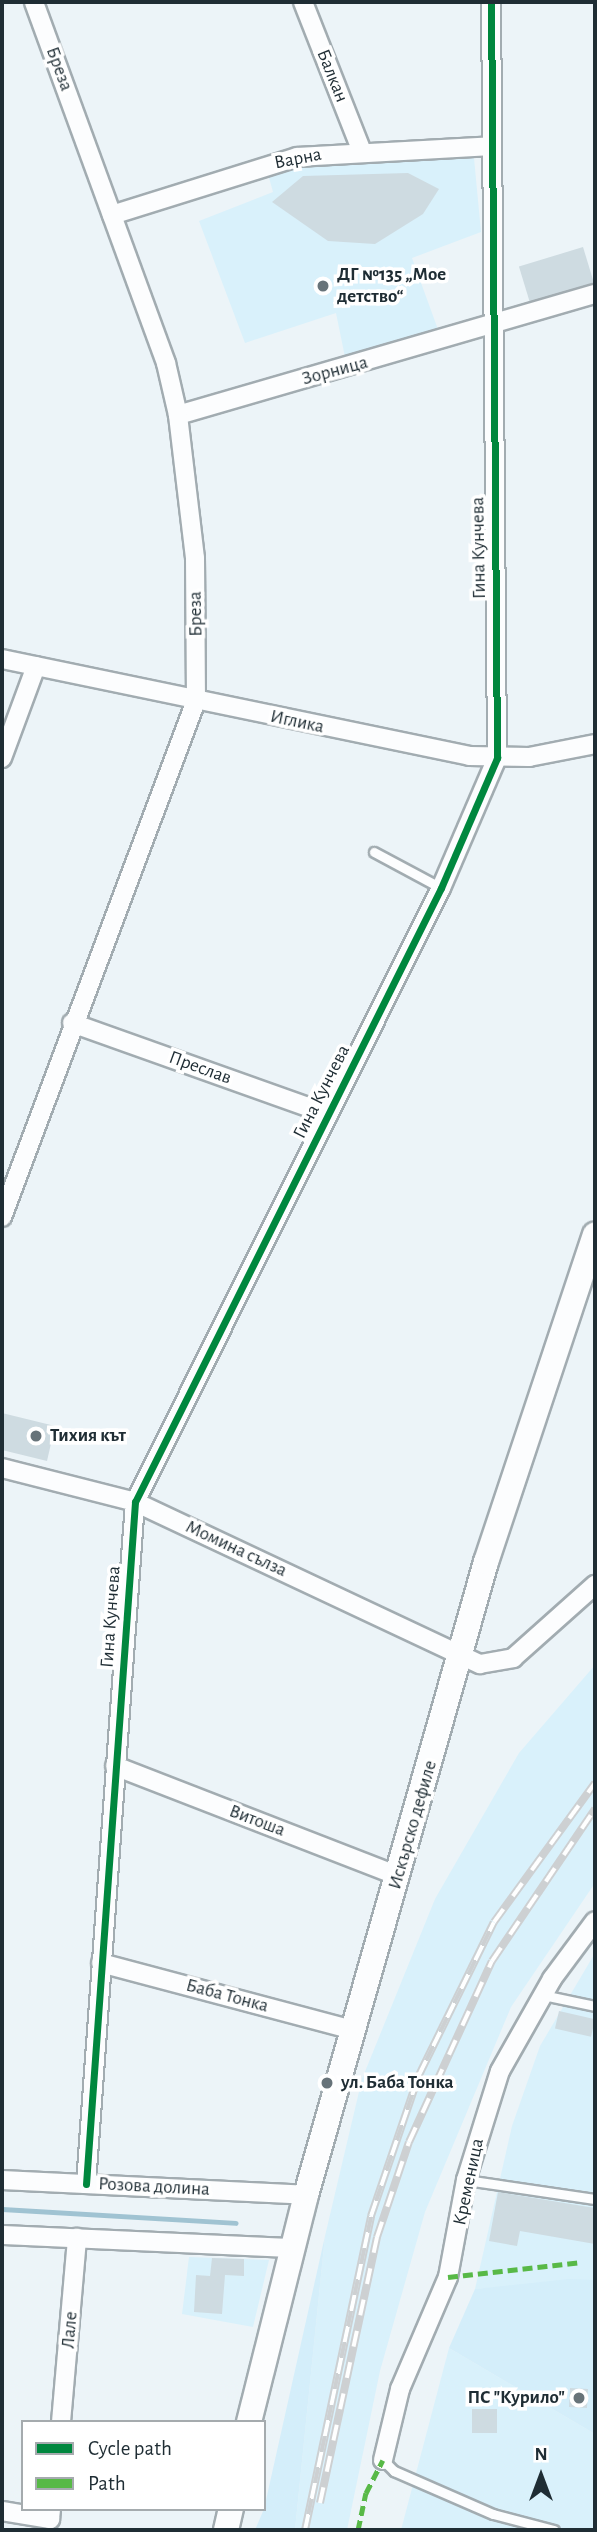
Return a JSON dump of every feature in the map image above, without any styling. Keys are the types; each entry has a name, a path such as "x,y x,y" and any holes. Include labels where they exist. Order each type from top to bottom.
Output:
{"main road":[{"name":"Искърско дефиле","path":"249,2420 306,2195 511,1479 595,1234"},
{"path":"226,2530 231,2511"}],"street":[{"name":"Бреза","path":"2,1217 72,1023 196,701 195,558 178,415 113,215 34,2"},
{"name":"Балкан","path":"303,2 361,149"},
{"name":"Гина Кунчева","path":"86,2184 135,1503 441,888 497,758 491,2"},
{"name":"Варна","path":"113,215 297,157 361,149 492,146"},
{"name":"Зорница","path":"178,415 493,328 595,294"},
{"name":"Иглика","path":"2,659 196,701 497,758 595,744"},
{"path":"2,758 36,666"},
{"name":"Преслав","path":"72,1023 328,1114"},
{"name":"Момина сълза","path":"2,1468 135,1503 480,1664 513,1658 595,1586"},
{"name":"Витоша","path":"115,1766 399,1876"},
{"name":"Кременица","path":"383,2460 400,2389 448,2277 466,2180 500,2071 543,1994 595,1921"},
{"name":"Баба Тонка","path":"101,1963 354,2030"},
{"name":"Розова долина","path":"2,2180 306,2195"},
{"path":"2,2235 292,2248"},
{"name":"Лале","path":"61,2420 77,2238"},
{"path":"2,2511 50,2519 51,2511"}],"lane":[{"path":"374,852 441,888"},
{"path":"543,1994 595,2006"},
{"path":"466,2180 595,2199"},
{"path":"383,2460 394,2471 493,2514 554,2530"}],"shaded area":[{"name":"ДГ №135 „Мое детство“","path":"474,158 481,232 412,258 440,335 346,362 336,313 245,343 199,221 273,192 268,174 325,164"},
{"path":"595,1665 595,1883 511,2007 425,2212 380,2371 347,2530 295,2530 325,2236 362,2079 435,1899 519,1753"},
{"path":"595,1953 595,2280 475,2289 512,2126 540,2046"},
{"path":"325,2236 295,2530 255,2530 263,2511 266,2511 266,2500"},
{"path":"189,2257 269,2260 253,2327 182,2314"},
{"path":"569,2279 595,2280 595,2434 449,2348 475,2289"},
{"path":"449,2348 595,2434 595,2530 401,2530"}],"building":[{"path":"408,173 439,189 423,214 375,244 328,241 272,202 303,176"},
{"path":"583,247 594,282 530,302 519,267"},
{"name":"Тихия кът","path":"2,1413 55,1426 47,1461 2,1450"},
{"path":"559,2011 595,2019 591,2037 555,2029"},
{"path":"498,2192 595,2208 595,2244 520,2231 517,2246 489,2241"},
{"path":"212,2258 244,2259 244,2276 225,2275 222,2314 194,2312 196,2275 210,2276"},
{"name":"ПС \"Курило\"","path":"570,2388 588,2389 587,2408 569,2407"},
{"path":"472,2409 497,2409 497,2433 472,2433"}],"waterway":[{"path":"2,2209 236,2223"}],"railway":[{"path":"305,2530 371,2216 419,2075 494,1922 595,1783"},
{"path":"320,2503 377,2237 409,2142 492,1961 595,1809"}],"marked path":[{"path":"448,2277 582,2262"},
{"path":"358,2530 366,2493 383,2460"}],"cycle path":[{"path":"86,2184 135,1502 441,888 497,758 491,2"}],"place":[{"name":"ДГ №135 „Мое детство“","path":"323,286"},
{"name":"Тихия кът","path":"36,1436"},
{"name":"ул. Баба Тонка","path":"327,2083"},
{"name":"ПС \"Курило\"","path":"579,2398"}]}
